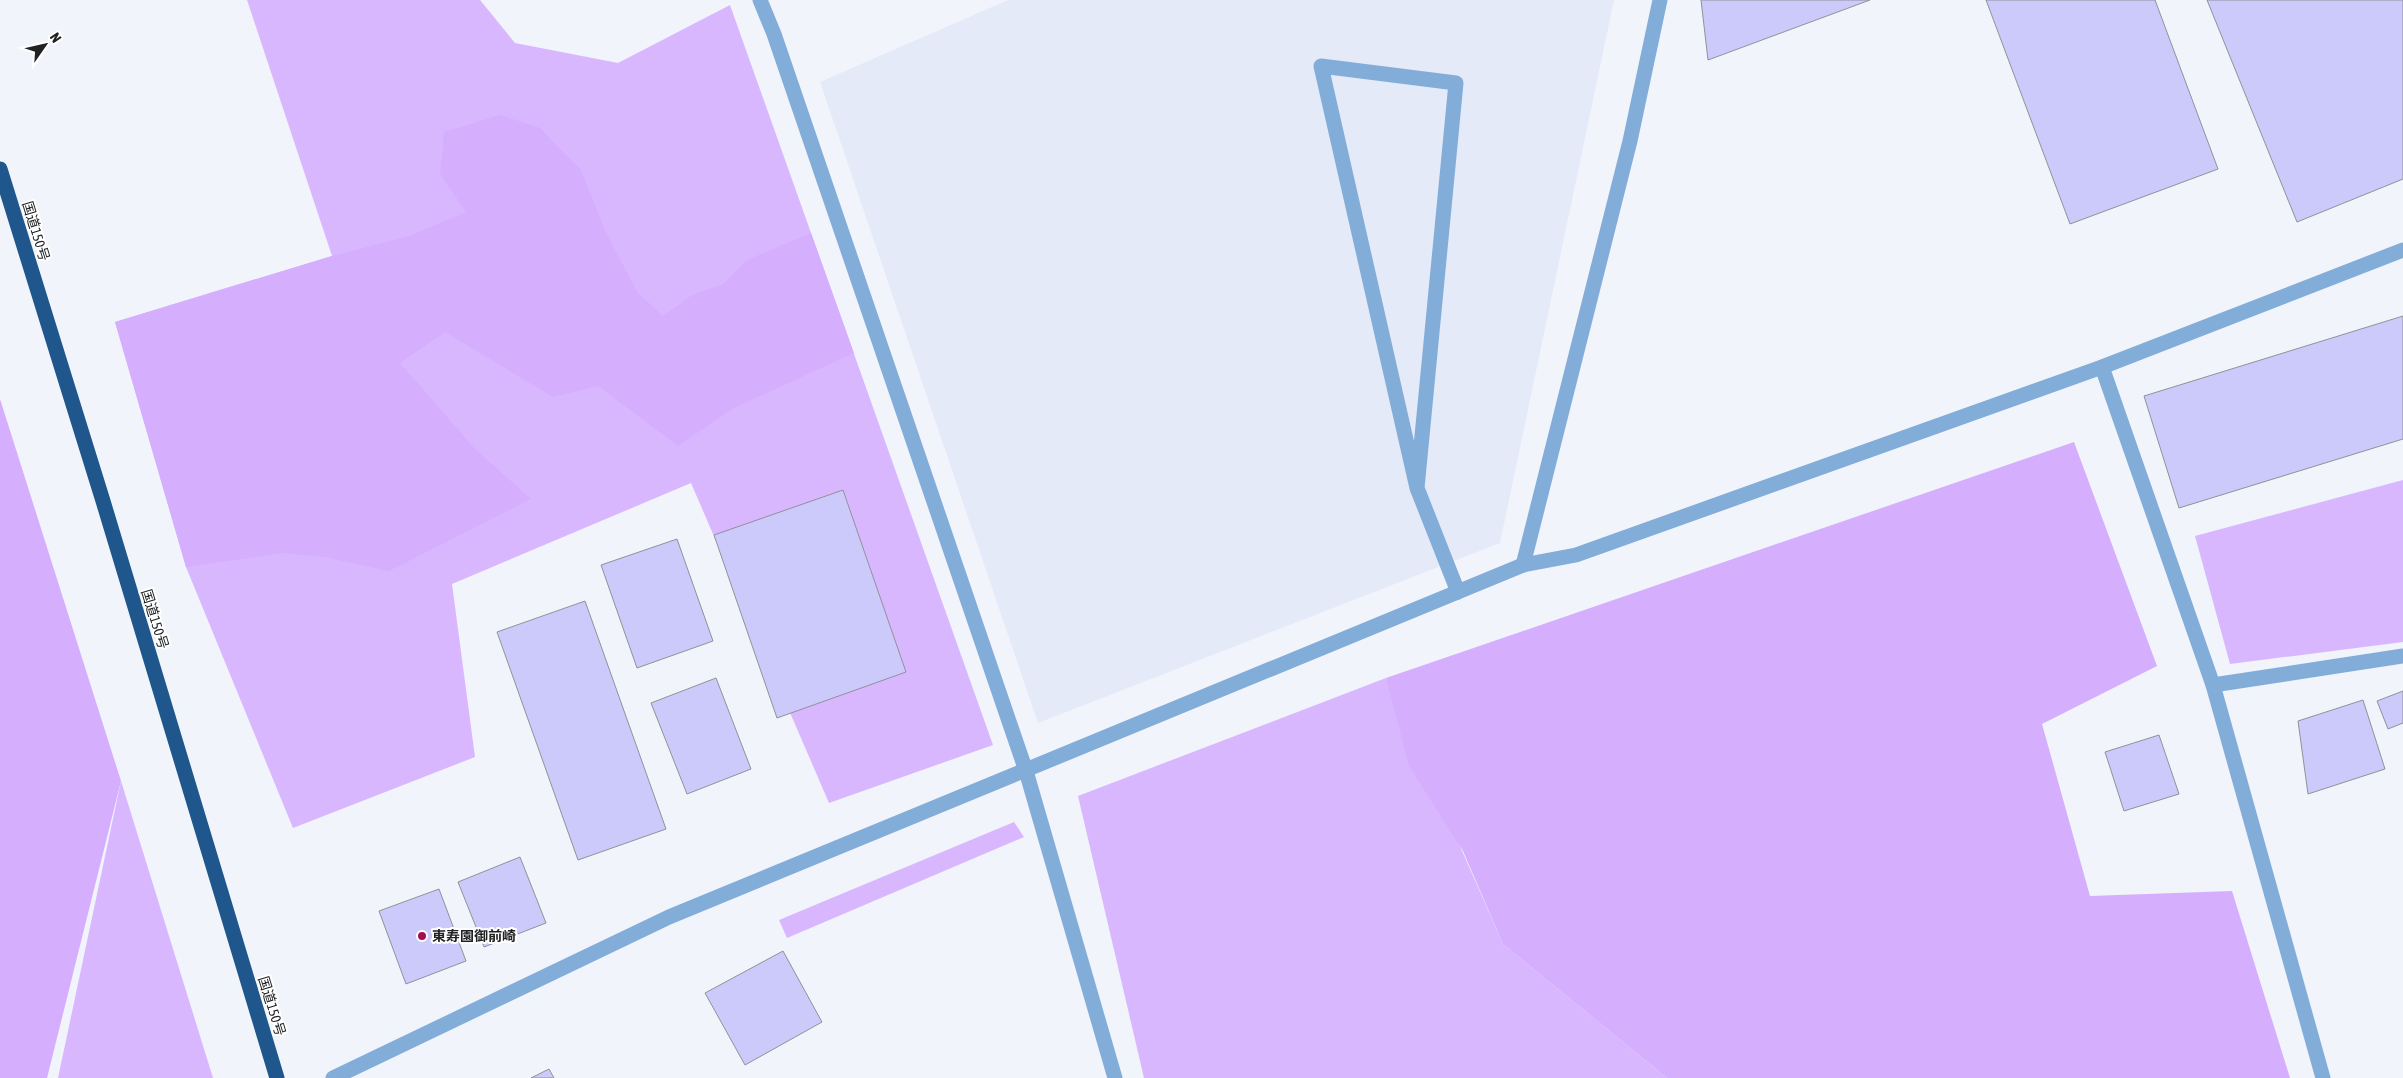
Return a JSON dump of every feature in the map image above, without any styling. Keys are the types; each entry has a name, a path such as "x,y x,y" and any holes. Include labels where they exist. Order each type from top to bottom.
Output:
{"highway":[{"name":"国道150号","path":"0,169 103,501 277,1078"}],"street":[{"path":"760,0 774,34 1026,771 1115,1078"},
{"path":"1523,565 1630,141 1660,0"},
{"path":"1416,488 1456,83 1321,66 1416,488 1458,592"},
{"path":"333,1078 669,917 1523,565 1576,555 2102,367 2403,250"},
{"path":"2102,367 2213,684 2323,1078"},
{"path":"2213,684 2403,656"}],"shaded area":[{"path":"247,0 480,0 515,43 618,63 730,5 993,745 829,803 691,483 452,584 475,757 293,828 186,567 115,322 332,256"},
{"path":"1008,0 1614,0 1500,543 1038,723 820,82"},
{"path":"500,115 540,128 581,170 607,235 638,293 663,316 692,295 723,284 747,260 811,233 854,353 734,408 678,446 598,386 553,397 445,332 400,363 475,449 531,499 389,571 324,557 283,553 186,567 115,322 332,256 409,236 466,212 440,174 444,132"},
{"path":"0,399 121,781 47,1078 0,1078"},
{"path":"2074,442 2157,666 2042,724 2090,896 2232,891 2290,1078 1667,1078 1503,944 1463,851 1409,766 1386,678"},
{"path":"2403,480 2403,642 2230,664 2195,536"},
{"path":"1386,678 1503,944 1667,1078 1144,1078 1078,796"},
{"path":"121,781 213,1078 58,1078"},
{"path":"1014,822 1024,837 787,938 779,920"}],"building":[{"path":"1701,0 1870,0 1708,60"},
{"path":"1986,0 2155,0 2218,169 2070,224"},
{"path":"2207,0 2403,0 2403,179 2297,222"},
{"path":"2403,316 2403,439 2179,508 2144,396"},
{"path":"843,490 906,672 777,718 714,535"},
{"path":"677,539 713,641 637,668 601,565"},
{"path":"585,601 666,829 578,860 497,632"},
{"path":"716,678 751,769 687,794 651,703"},
{"path":"2403,691 2403,723 2388,729 2377,701"},
{"path":"2363,700 2385,769 2308,794 2298,721"},
{"path":"2159,735 2179,794 2124,811 2105,752"},
{"path":"520,857 546,923 484,947 458,882"},
{"name":"東寿園御前崎","path":"439,889 466,961 406,984 379,911"},
{"path":"783,951 822,1022 745,1065 705,993"},
{"path":"549,1069 554,1078 531,1078"}],"place":[{"name":"東寿園御前崎","path":"422,936"}]}
